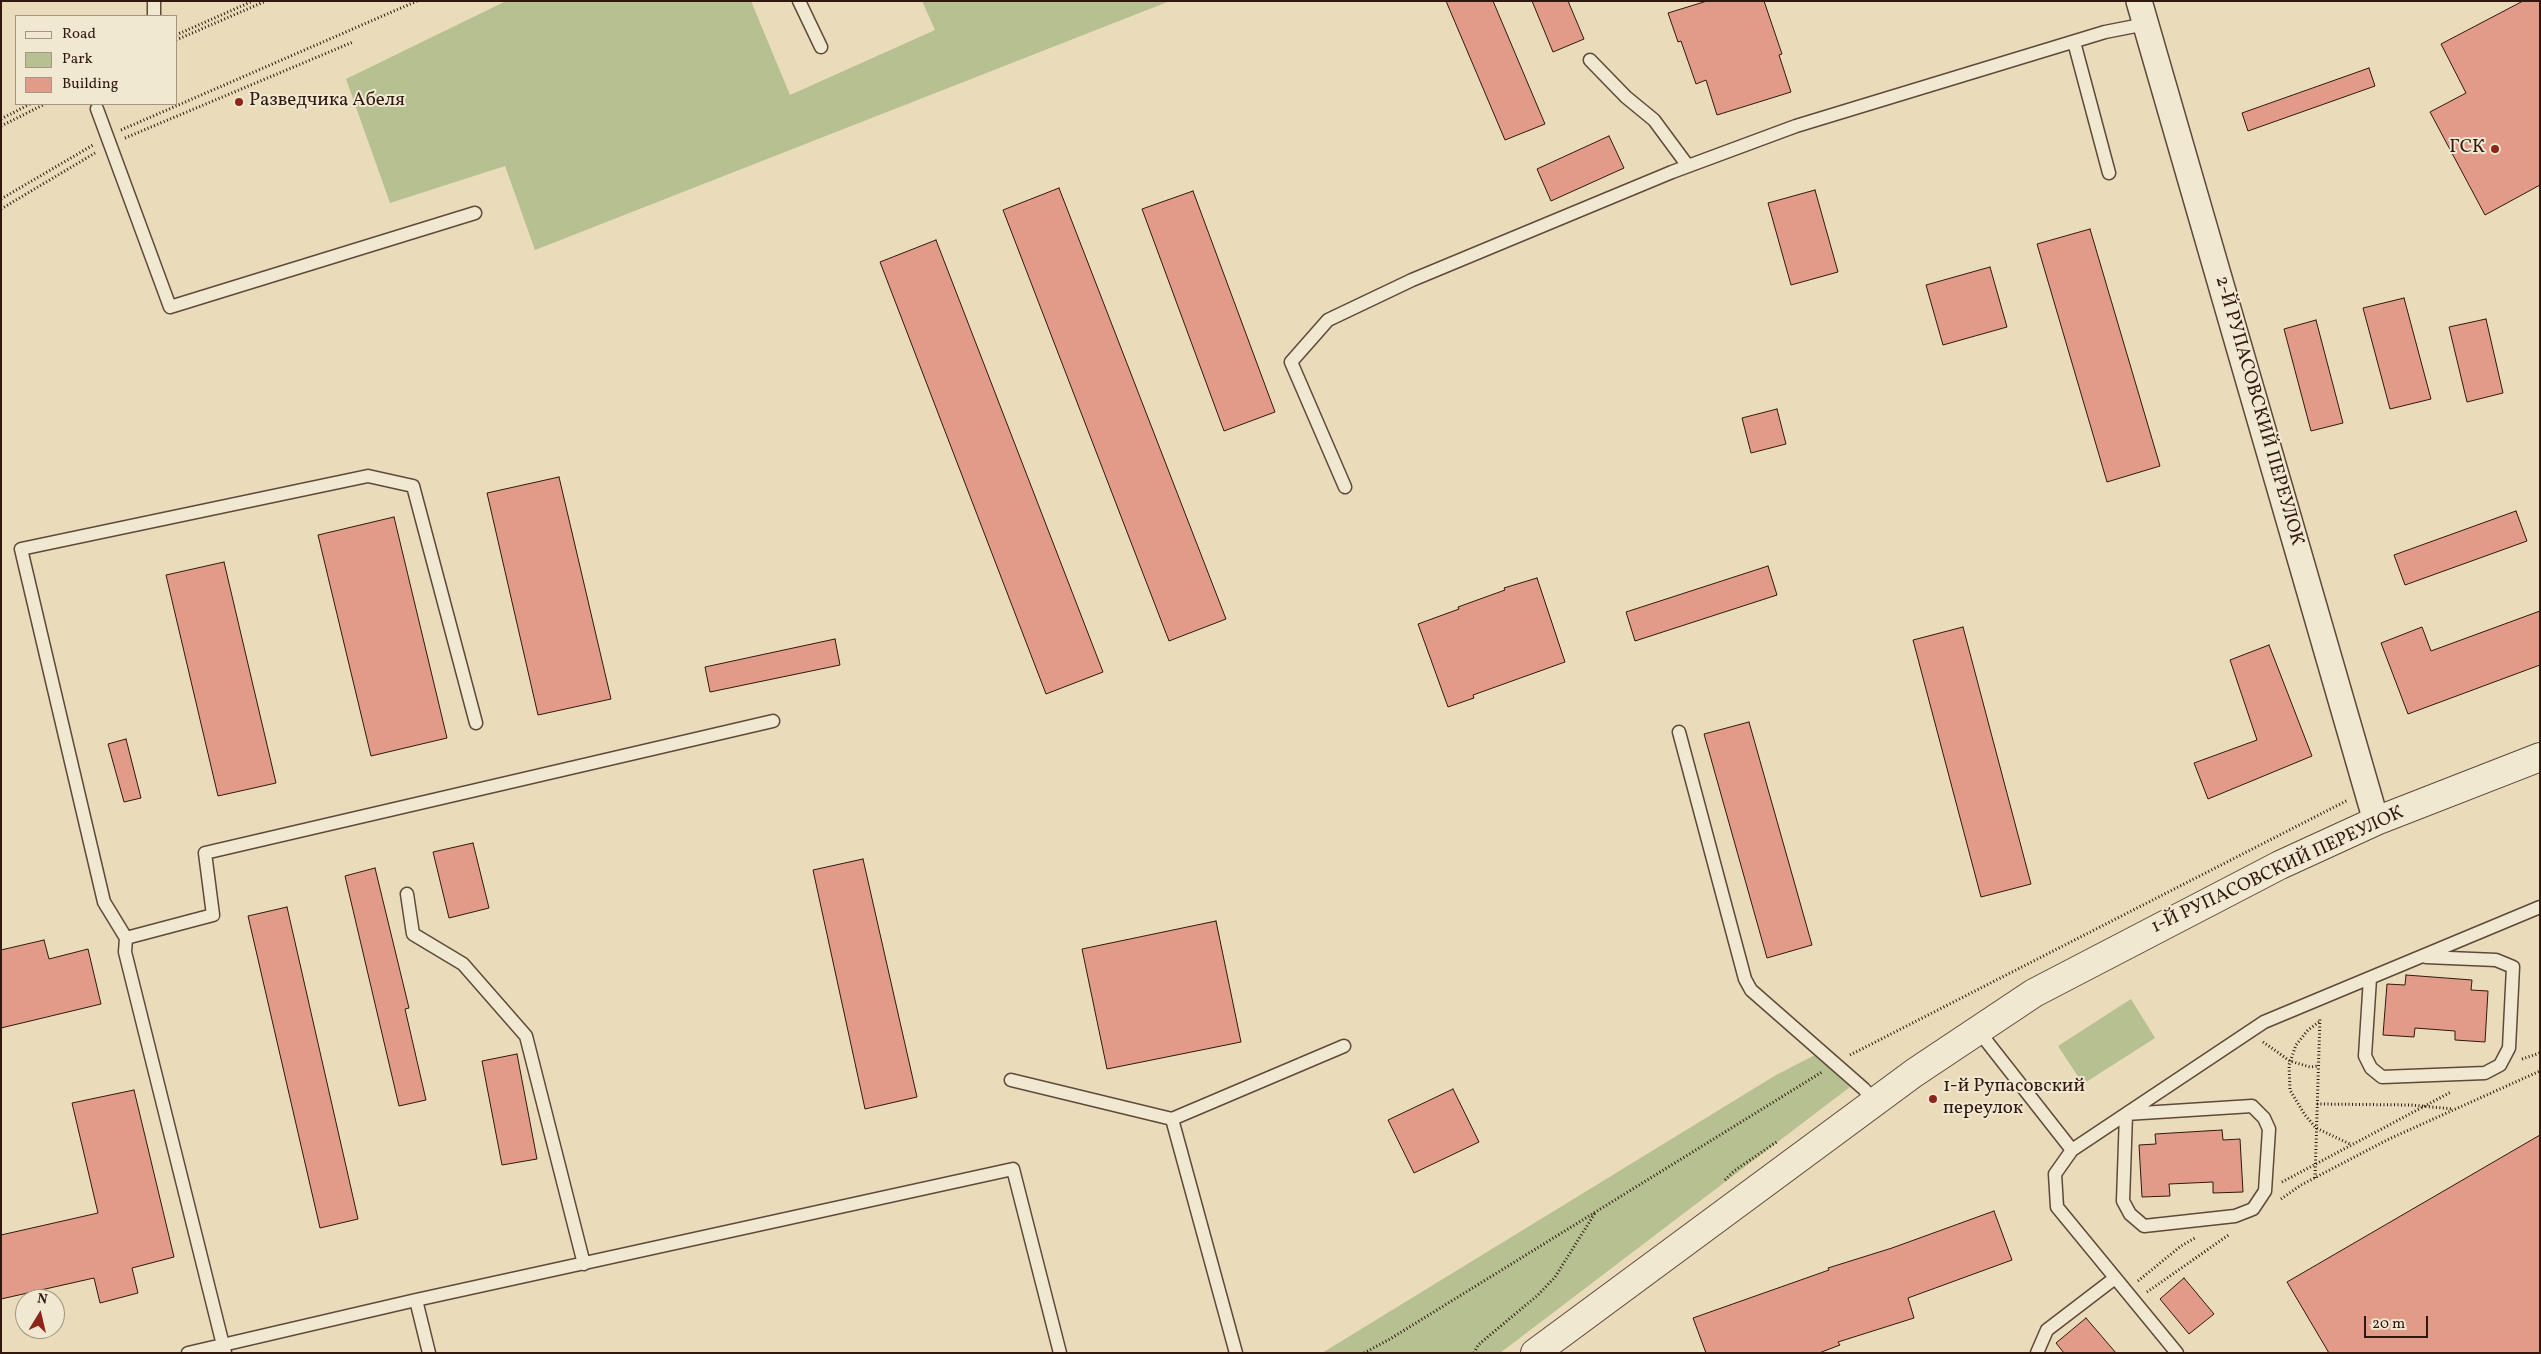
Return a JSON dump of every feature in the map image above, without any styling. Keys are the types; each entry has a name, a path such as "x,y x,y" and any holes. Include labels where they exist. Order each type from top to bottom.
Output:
{"street":[{"name":"2-Й РУПАСОВСКИЙ ПЕРЕУЛОК","path":"2143,13 2376,821"},
{"name":"1-Й РУПАСОВСКИЙ ПЕРЕУЛОК","path":"1535,1353 1875,1102 1977,1029 2034,993 2089,962 2280,865 2376,821 2540,757"}],"lane":[{"path":"154,1 154,15"},
{"path":"800,1 821,48"},
{"path":"1346,486 1291,362 1328,320 1412,280 1688,166 1796,126 2105,32 2143,13"},
{"path":"2074,42 2109,173"},
{"path":"1590,60 1626,98 1654,120 1688,166"},
{"path":"97,109 170,308 475,213"},
{"path":"224,1349 125,952 126,938 104,902 21,549 368,476 413,486 476,723"},
{"path":"126,938 213,915 205,853 773,721"},
{"path":"1679,732 1745,979 1762,1002 1864,1088 1875,1102"},
{"path":"407,894 414,934 463,964 526,1036 584,1264"},
{"path":"2177,1353 2056,1207 2055,1174 2072,1150 2264,1022 2540,907"},
{"path":"2370,978 2365,1056 2371,1068 2382,1077 2485,1073 2500,1065 2509,1048 2513,967 2496,960 2422,957"},
{"path":"1977,1029 2072,1150"},
{"path":"1011,1080 1172,1119 1344,1046"},
{"path":"2252,1106 2264,1118 2270,1129 2265,1192 2254,1208 2235,1216 2144,1226 2130,1214 2123,1202 2126,1114 2252,1106"},
{"path":"1172,1119 1236,1353"},
{"path":"188,1353 224,1349 416,1300 1013,1169 1060,1353"},
{"path":"2038,1353 2047,1330 2115,1278"},
{"path":"416,1300 429,1353"}],"path":[{"path":"178,33 253,1"},
{"path":"178,39 266,1"},
{"path":"1,199 109,140 417,1"},
{"path":"1,209 109,140 353,42"},
{"path":"1,118 28,105"},
{"path":"1,126 43,105"},
{"path":"1364,1353 1835,1064 2352,797"},
{"path":"2315,1178 2320,999"},
{"path":"2319,1021 2308,1030 2296,1045 2290,1061 2290,1090 2304,1116 2316,1128 2351,1144"},
{"path":"2254,1029 2262,1042 2290,1061 2310,1067 2318,1066"},
{"path":"2265,1192 2315,1162 2425,1107 2485,1073 2540,1052"},
{"path":"2278,1202 2315,1178 2390,1139 2540,1071"},
{"path":"2317,1104 2425,1107 2455,1110"},
{"path":"1474,1353 1478,1346 1538,1295 1555,1277 1595,1212"},
{"path":"2135,1302 2166,1277 2238,1228"},
{"path":"2126,1291 2182,1246 2197,1238"}],"green space":[{"path":"506,1 751,1 790,95 935,30 922,1 1170,1 535,250 505,166 390,203 346,79"},
{"path":"2131,999 2155,1038 2083,1084 2058,1046"},
{"path":"1815,1055 1850,1087 1500,1353 1322,1353 1776,1075"}],"building":[{"path":"1446,1 1493,1 1545,124 1505,140"},
{"path":"1532,1 1568,1 1584,39 1553,52"},
{"path":"1707,1 1764,1 1782,54 1779,55 1791,92 1717,115 1706,80 1696,84 1681,41 1678,42 1668,13"},
{"name":"ГСК","path":"2523,1 2540,1 2540,185 2485,215 2430,112 2466,93 2441,44"},
{"path":"2369,68 2375,86 2248,131 2242,113"},
{"path":"1609,136 1624,168 1551,201 1537,169"},
{"path":"1059,188 1226,619 1169,641 1003,210"},
{"path":"1815,190 1838,272 1791,285 1768,203"},
{"path":"1193,191 1275,412 1224,431 1142,209"},
{"path":"2090,229 2160,466 2107,482 2037,244"},
{"path":"936,240 1103,672 1046,694 880,262"},
{"path":"1990,267 2007,327 1943,345 1926,285"},
{"path":"2404,298 2431,399 2390,409 2363,308"},
{"path":"2486,319 2503,393 2467,402 2449,327"},
{"path":"2316,320 2343,423 2311,431 2284,329"},
{"path":"1777,409 1786,444 1751,453 1742,418"},
{"path":"559,477 611,699 538,715 487,493"},
{"path":"2516,511 2527,541 2405,585 2394,555"},
{"path":"394,517 447,738 371,756 318,535"},
{"path":"224,562 276,783 218,796 166,575"},
{"path":"1768,566 1777,595 1635,641 1626,612"},
{"path":"1537,578 1565,662 1473,695 1474,698 1448,707 1418,624 1505,590 1504,588"},
{"path":"2540,611 2540,665 2408,714 2381,643 2422,627 2431,651"},
{"path":"1963,627 2031,884 1981,897 1913,640"},
{"path":"835,639 840,665 710,692 705,667"},
{"path":"2269,645 2312,756 2208,799 2194,763 2257,740 2230,660"},
{"path":"1749,722 1812,945 1767,958 1704,734"},
{"path":"126,739 141,798 124,802 108,744"},
{"path":"473,843 489,908 449,918 433,852"},
{"path":"863,859 917,1097 865,1109 813,870"},
{"path":"375,868 409,1008 405,1009 426,1100 399,1106 345,876"},
{"path":"287,907 358,1219 320,1228 248,916"},
{"path":"1216,921 1241,1042 1107,1069 1082,949"},
{"path":"44,940 49,959 88,949 101,1004 1,1028 1,950"},
{"path":"2406,975 2472,980 2471,990 2488,991 2485,1042 2455,1040 2455,1031 2415,1028 2414,1037 2383,1035 2387,984 2405,985"},
{"path":"517,1054 537,1159 502,1165 482,1061"},
{"path":"1453,1089 1479,1142 1414,1173 1388,1120"},
{"path":"134,1090 174,1257 132,1268 138,1293 100,1303 94,1278 45,1289 15,1289 15,1296 1,1299 1,1235 98,1213 72,1103"},
{"path":"2222,1130 2223,1140 2240,1139 2243,1192 2213,1193 2213,1182 2169,1184 2170,1196 2142,1197 2139,1145 2156,1144 2155,1134"},
{"path":"2540,1135 2540,1353 2329,1353 2287,1282"},
{"path":"1994,1211 2012,1260 1908,1298 1914,1318 1838,1342 1840,1345 1819,1353 1706,1353 1693,1318 1829,1270 1828,1268 1892,1248"},
{"path":"2184,1278 2214,1314 2189,1334 2160,1299"},
{"path":"2086,1318 2116,1353 2064,1353 2056,1343"}],"place":[{"name":"Разведчика Абеля","path":"239,102"},
{"name":"ГСК","path":"2495,149"},
{"name":"1-й Рупасовский переулок","path":"1933,1099"}]}
